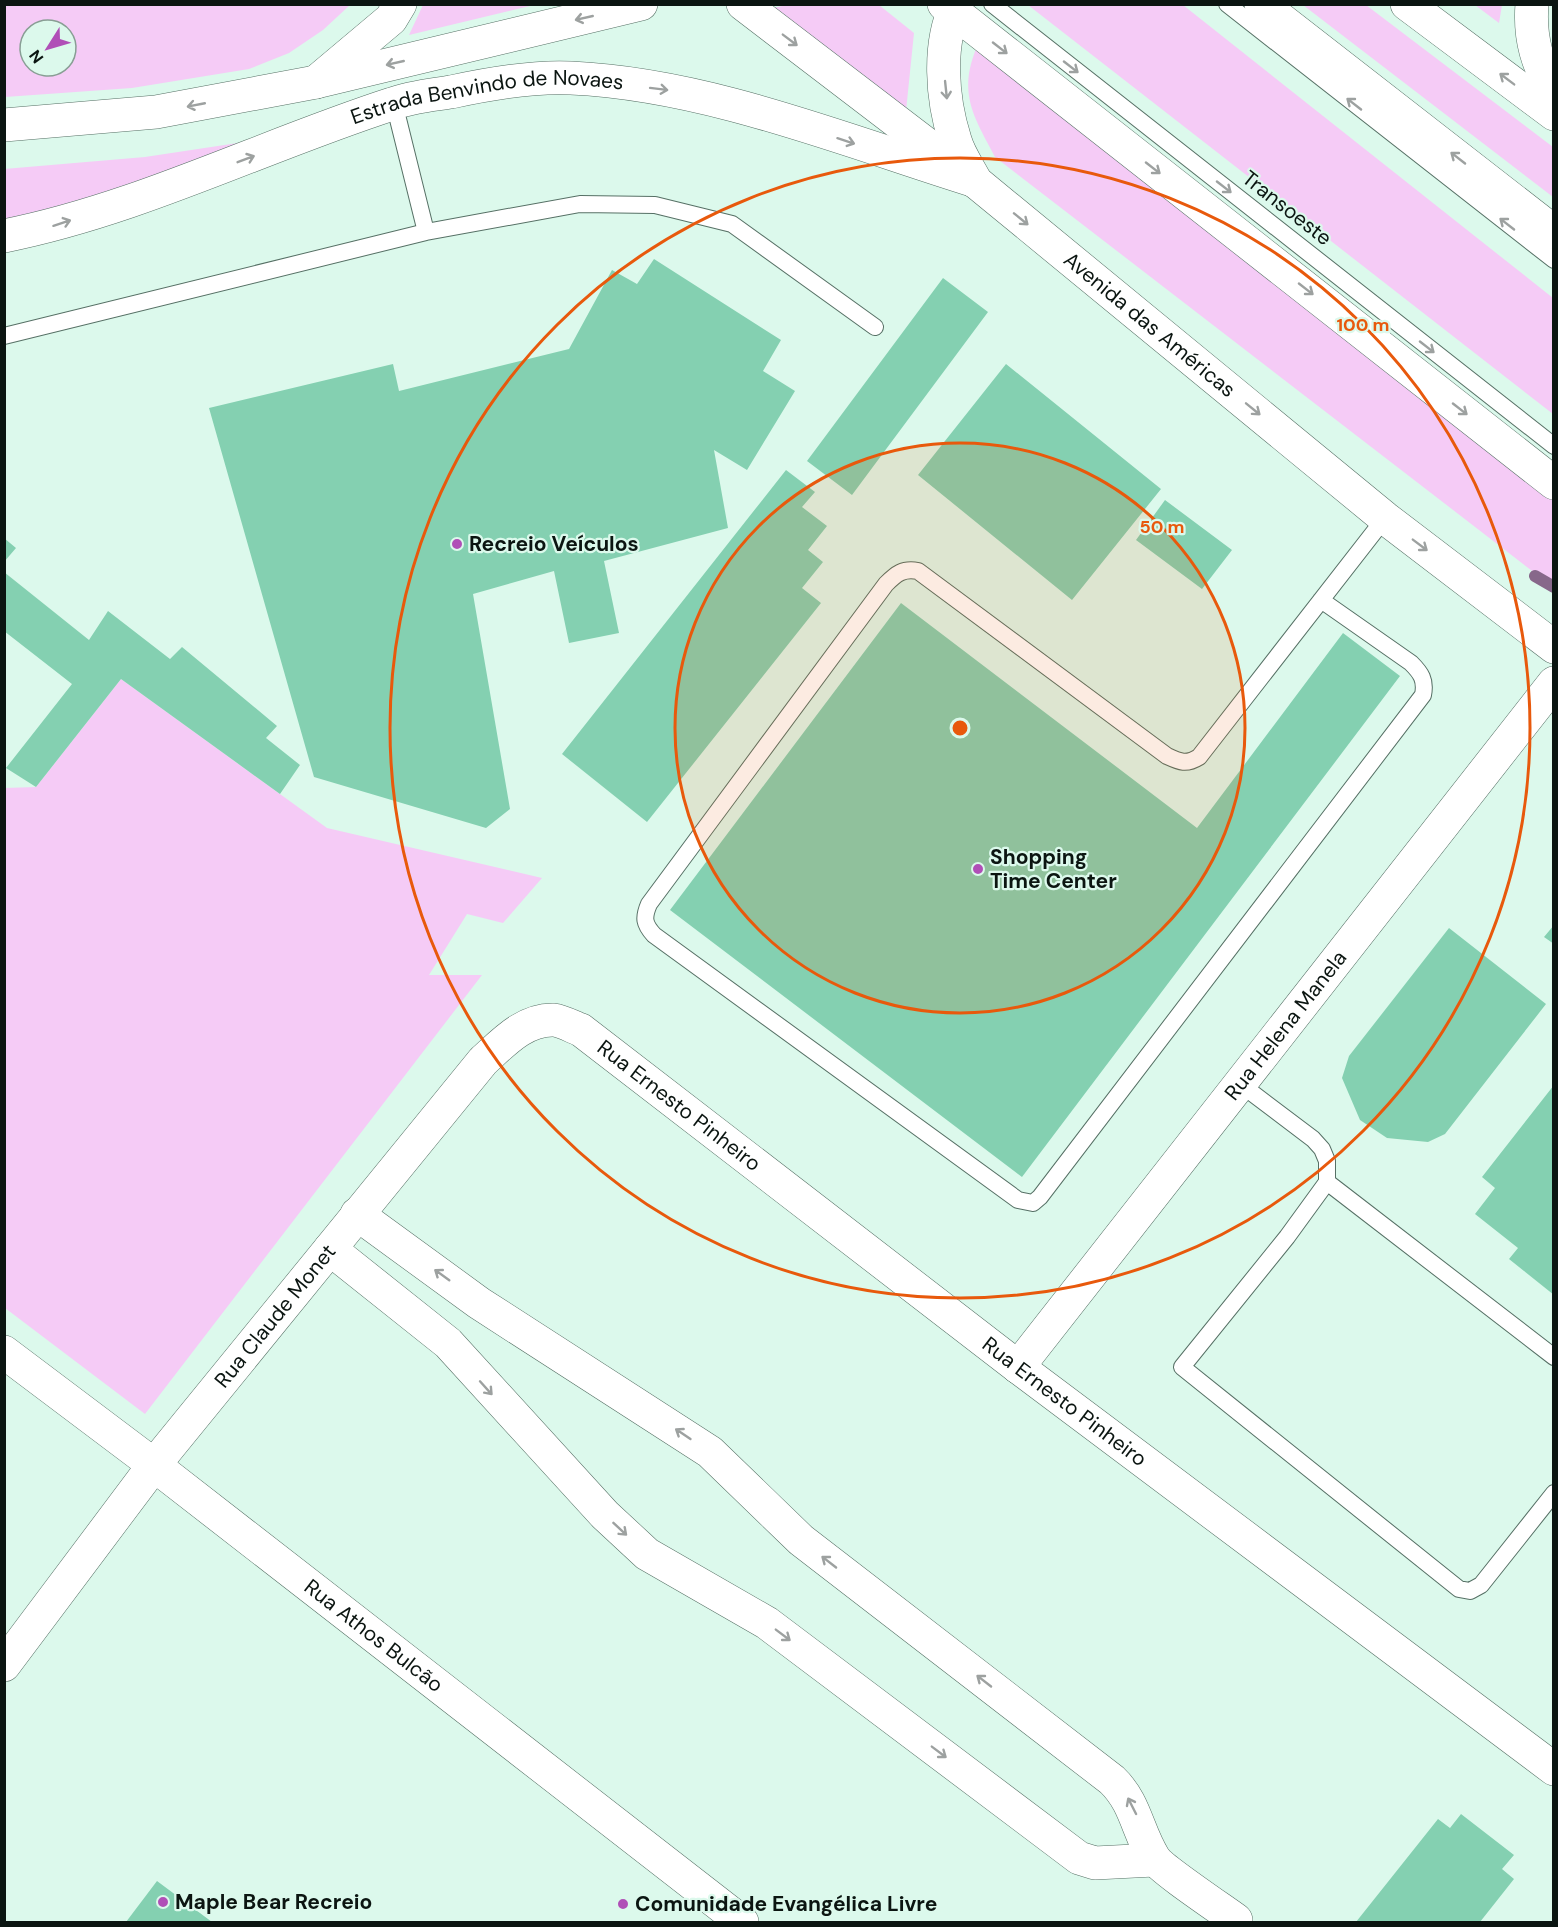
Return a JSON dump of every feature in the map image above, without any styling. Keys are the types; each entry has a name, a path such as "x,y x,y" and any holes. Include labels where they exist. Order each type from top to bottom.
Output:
{"main road":[{"path":"316,82 391,19 400,4"},
{"path":"4,125 156,112 316,82 641,4"},
{"name":"Avenida das Américas","path":"743,4 976,182 1385,518 1554,647"},
{"path":"1261,4 1554,232"},
{"path":"1407,4 1554,114"},
{"path":"1532,4 1530,30 1540,68 1554,95"},
{"path":"976,182 955,141 945,88 946,41 952,7 1554,483"},
{"name":"Estrada Benvindo de Novaes","path":"4,236 53,226 194,179 393,103 481,86 570,78 673,91 728,104 976,182"},
{"name":"Rua Helena Manela","path":"1018,1368 1554,683"},
{"name":"Rua Claude Monet","path":"4,1665 154,1465 483,1061 511,1036 531,1023 556,1020 580,1030"},
{"name":"Rua Ernesto Pinheiro","path":"580,1030 1018,1368 1554,1769"},
{"path":"357,1214 479,1303 710,1452 801,1540 1112,1780 1125,1792 1135,1811 1154,1860 1236,1920"},
{"path":"330,1249 448,1343 589,1498 647,1554 767,1623 1079,1858 1095,1863 1154,1860"},
{"path":"448,1343 479,1303"},
{"name":"Rua Athos Bulcão","path":"4,1352 154,1465 742,1923"}],"lane":[{"name":"Transoeste","path":"992,4 1554,446"},
{"path":"1227,4 1554,260"},
{"path":"393,103 426,232"},
{"path":"4,336 426,232 580,204 655,205 732,224 875,327"},
{"path":"1321,600 1411,663 1420,672 1425,683 1422,695 1040,1197 1033,1203 1018,1200 654,935 646,926 644,916 649,904 886,584 896,574 908,569 918,571 1167,756 1179,762 1189,763 1199,757 1321,600 1385,518"},
{"path":"1239,1083 1322,1149 1327,1161 1327,1182 1287,1237 1182,1367 1459,1588 1470,1591 1481,1585 1554,1493"},
{"path":"1327,1182 1554,1357"}],"shaded area":[{"path":"5,4 350,4 323,30 289,53 249,69 132,88 5,97"},
{"path":"423,4 534,5 409,35"},
{"path":"793,4 879,5 914,33 906,111 772,8"},
{"path":"1028,5 1183,5 1553,298 1553,414"},
{"path":"1303,5 1366,5 1553,147 1553,197"},
{"path":"1475,5 1502,5 1499,23"},
{"path":"976,49 1553,494 1553,587 995,157 971,105 968,79"},
{"path":"251,141 22,223 5,227 4,169 145,157"},
{"path":"121,679 327,828 542,878 503,923 467,914 429,975 482,975 145,1414 5,1308 4,788 36,787"}],"building":[{"name":"Recreio Veículos","path":"654,259 781,340 763,371 795,391 747,470 714,450 728,528 604,561 619,633 569,643 554,571 473,594 510,809 486,828 314,777 209,408 393,364 399,391 569,349 612,270 637,284"},
{"path":"943,278 988,312 852,495 807,461"},
{"path":"1006,364 1161,489 1072,600 918,475"},
{"path":"786,470 815,492 802,507 827,526 808,550 823,562 802,588 821,603 647,822 562,754"},
{"path":"1165,500 1232,550 1202,589 1136,540"},
{"path":"4,538 16,548 4,562"},
{"path":"4,572 89,640 108,611 170,659 182,647 277,726 266,738 300,765 280,794 121,679 36,787 6,768 72,684 4,631"},
{"name":"Shopping Time Center","path":"901,603 1197,828 1343,633 1400,676 1022,1177 670,910"},
{"path":"1554,925 1554,944 1544,937"},
{"path":"1449,928 1546,1004 1445,1134 1428,1142 1387,1138 1360,1120 1342,1078 1349,1056"},
{"path":"1554,1085 1554,1295 1509,1259 1518,1248 1475,1214 1495,1188 1482,1177"},
{"path":"1461,1814 1514,1855 1502,1869 1514,1879 1480,1922 1356,1922 1438,1819 1450,1828"},
{"name":"Maple Bear Recreio","path":"157,1881 212,1922 126,1922"}],"waterway":[{"path":"1535,576 1554,587"}],"place":[{"name":"Recreio Veículos","path":"457,544"},
{"name":"Shopping Time Center","path":"978,869"},
{"name":"Maple Bear Recreio","path":"163,1902"},
{"name":"Comunidade Evangélica Livre","path":"623,1904"}]}
